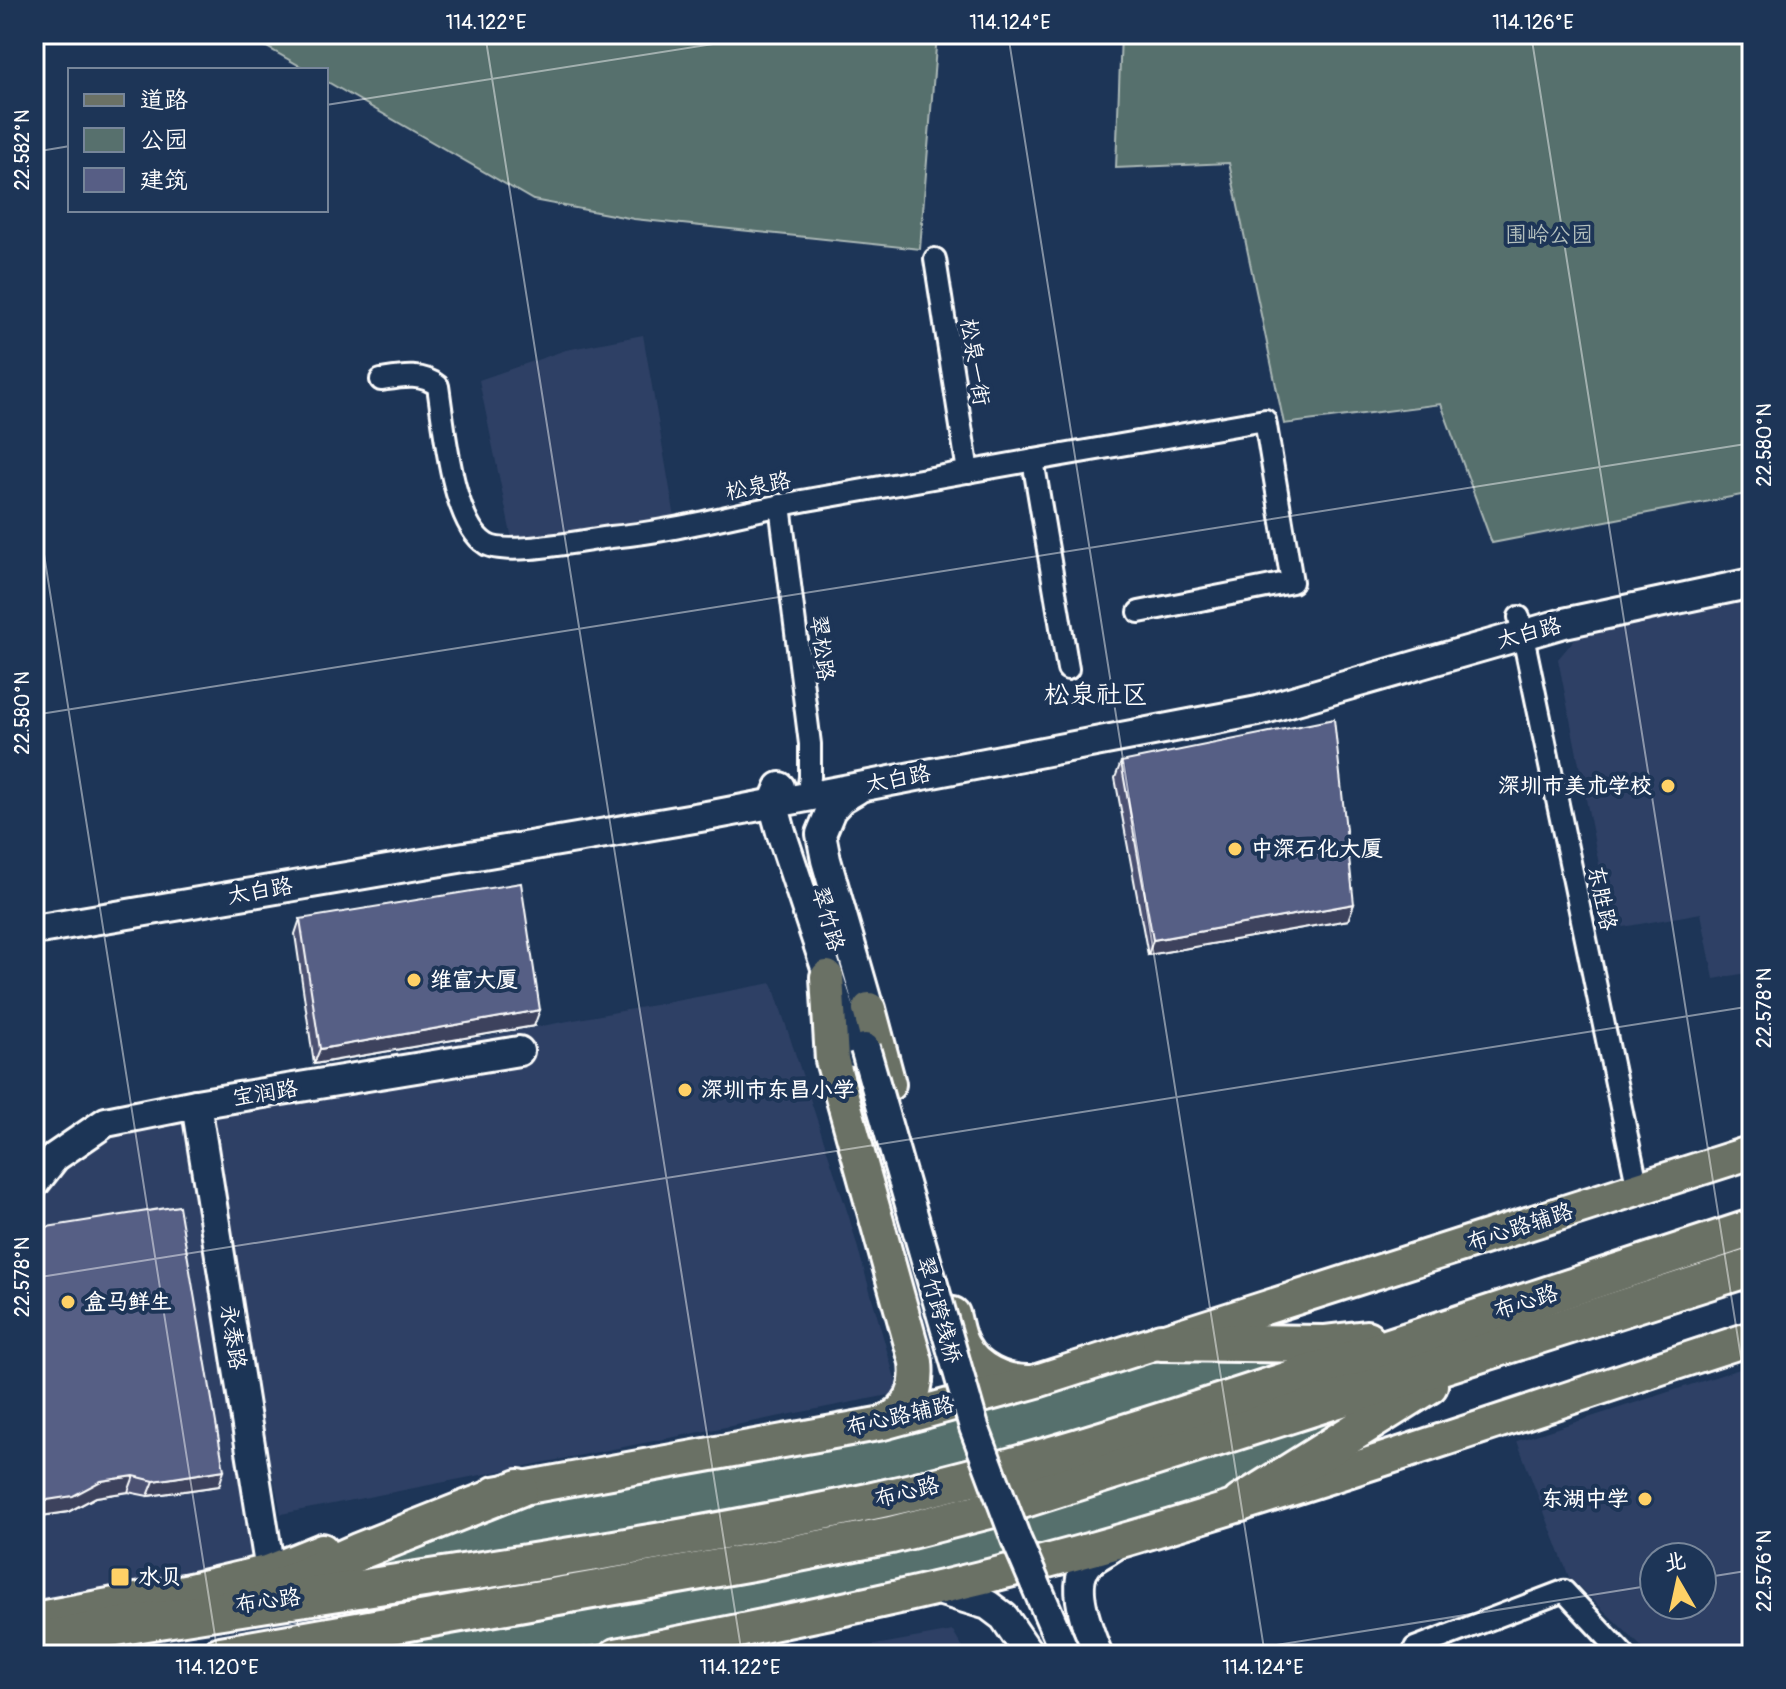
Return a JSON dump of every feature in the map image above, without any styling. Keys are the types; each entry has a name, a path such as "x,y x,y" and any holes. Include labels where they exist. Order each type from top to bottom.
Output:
{"highway":[{"name":"布心路","path":"34,1641 212,1610 569,1557 869,1502 1012,1466 1149,1426 1752,1228"},
{"name":"布心路","path":"221,1655 891,1535 1035,1497 1752,1267"},
{"path":"1161,1342 1324,1344 1443,1330"},
{"path":"1241,1503 1474,1357"},
{"path":"212,1610 263,1594 360,1551 519,1488"}],"main road":[{"name":"太白路","path":"34,930 793,792 1246,698 1752,566"},
{"name":"太白路","path":"34,910 793,792 868,785 1273,708 1521,626 1752,583"},
{"name":"翠竹路","path":"859,1050 869,1009 821,834 825,821 841,799 868,785"},
{"name":"翠竹路","path":"793,792 827,977 859,1050"},
{"name":"翠竹路","path":"793,792 859,1050"},
{"path":"827,977 832,1060 916,1362 916,1386 911,1401 896,1416 883,1423"},
{"path":"869,1009 959,1339 961,1359 950,1371 928,1374 916,1362"},
{"name":"翠竹跨线桥","path":"859,1050 951,1396 998,1528 1053,1655"},
{"name":"翠竹跨线桥","path":"859,1050 974,1427 1016,1539 1066,1655"},
{"name":"宝润路","path":"34,1184 55,1157 106,1122 196,1104 519,1051"},
{"name":"永泰路","path":"196,1104 270,1571"},
{"name":"布心路辅路","path":"34,1619 190,1590 270,1571 433,1509 519,1488 883,1423 1037,1381 1752,1152"},
{"path":"616,1655 935,1589 1124,1540 1752,1338"},
{"path":"959,1339 968,1354 991,1373 1018,1382 1037,1381"},
{"path":"1098,1654 1083,1610 1080,1585 1086,1565 1124,1540"},
{"path":"935,1589 988,1605 1004,1617 1030,1655"},
{"path":"1030,1655 1026,1639 1030,1626 1040,1617 1053,1612 1061,1613 1070,1620 1098,1654"}],"street":[{"name":"松泉一街","path":"935,259 968,472"},
{"name":"松泉路","path":"381,380 405,377 430,379 438,386 457,498 471,531 488,546 537,548 633,535 780,505 1265,420 1292,582 1139,612"},
{"path":"1033,460 1068,669"},
{"name":"翠松路","path":"780,505 810,744 793,792"},
{"name":"东胜路","path":"1521,626 1638,1189"},
{"path":"1415,1648 1564,1591 1624,1655"}],"shaded area":[{"path":"643,335 675,518 512,539 479,380 566,350"},
{"name":"深圳市美术学校","path":"1752,600 1752,972 1714,979 1701,913 1612,929 1558,659 1580,633"},
{"path":"772,983 849,1217 899,1393 281,1514 204,1146 270,1571 34,1618 34,1184 55,1157 193,1091"},
{"name":"东湖中学","path":"1752,1365 1752,1655 1650,1655 1569,1577 1517,1441"},
{"path":"953,1631 967,1655 820,1655"}],"green space":[{"path":"244,34 937,34 920,249 634,219 533,200 328,82 328,68 304,68"},
{"name":"围岭公园","path":"1121,34 1752,34 1752,493 1492,543 1441,404 1284,424 1229,163 1116,168"},
{"path":"1307,1357 952,1467 785,1502 300,1584 522,1497 1147,1360"},
{"path":"1390,1399 1233,1501 1120,1534 674,1631 554,1653 367,1655 313,1652 650,1594"}],"building":[{"name":"中深石化大厦","path":"1334,719 1354,904 1153,940 1121,762"},
{"name":"维富大厦","path":"521,883 540,1010 320,1049 300,919"},
{"path":"179,1206 224,1470 154,1481 134,1476 101,1481 73,1496 34,1502 34,1229"}],"place":[{"name":"深圳市美术学校","path":"1668,786"},
{"name":"中深石化大厦","path":"1235,849"},
{"name":"维富大厦","path":"414,980"},
{"name":"深圳市东昌小学","path":"685,1090"},
{"name":"盒马鲜生","path":"68,1302"},
{"name":"东湖中学","path":"1645,1499"},
{"name":"水贝","path":"120,1577"}],"district":[{"name":"松泉社区","path":"1096,695"}]}
